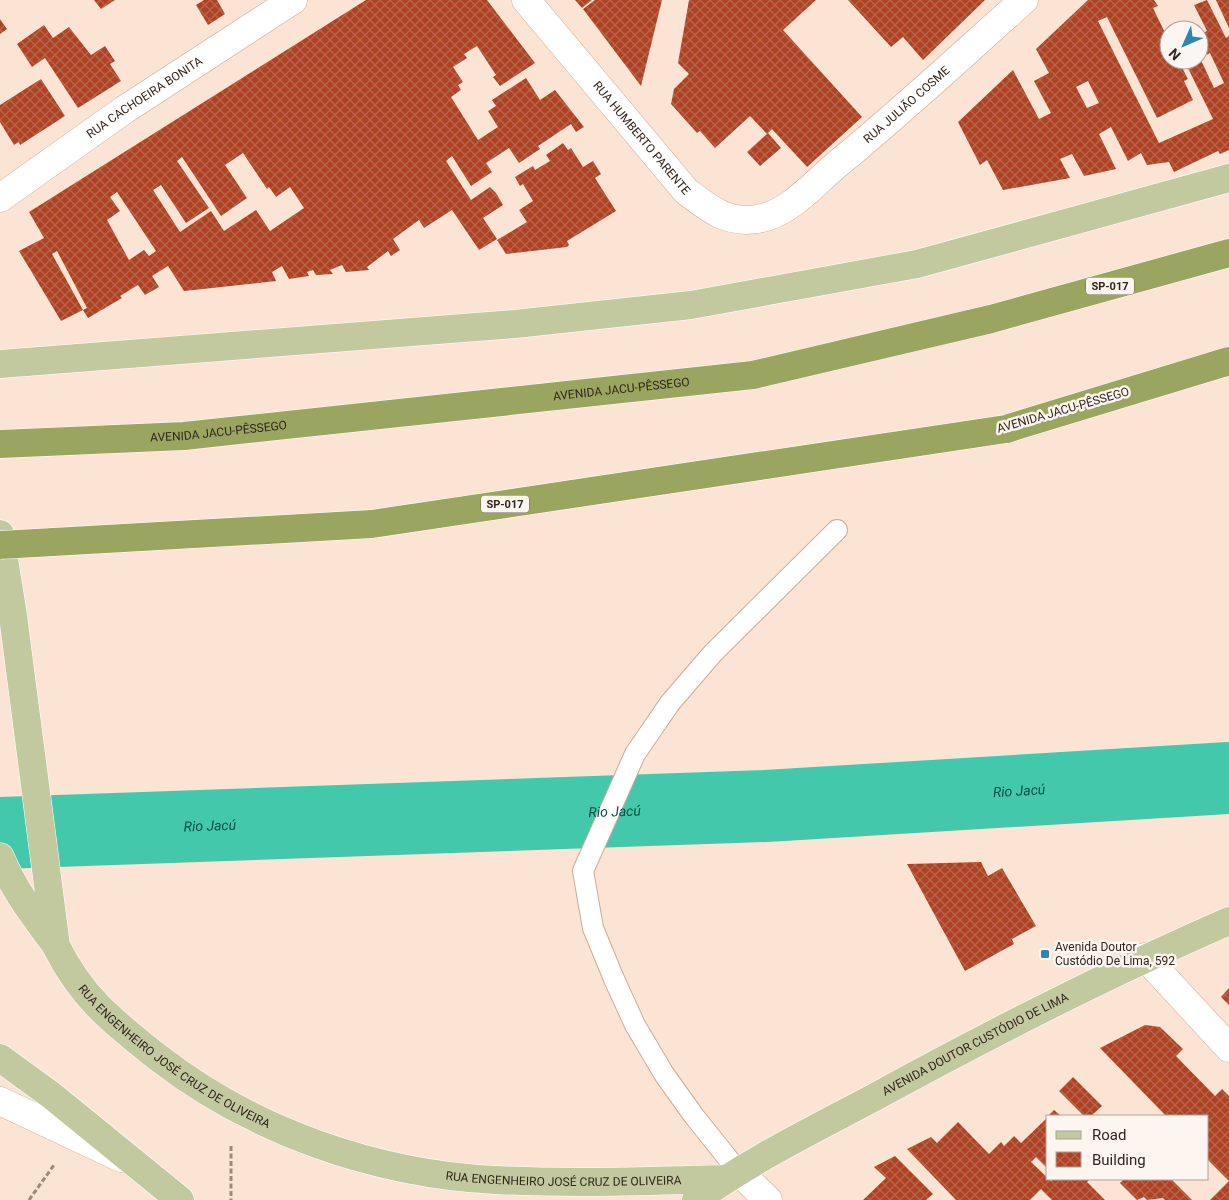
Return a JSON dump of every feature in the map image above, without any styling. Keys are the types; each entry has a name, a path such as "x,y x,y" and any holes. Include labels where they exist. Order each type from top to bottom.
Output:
{"highway":[{"name":"AVENIDA JACU-PÊSSEGO","path":"0,444 184,436 753,375 991,319 1229,253"},
{"name":"AVENIDA JACU-PÊSSEGO","path":"0,544 372,524 1006,429 1229,361"}],"main road":[{"path":"0,364 515,324 691,305 917,264 1229,178"},
{"name":"RUA ENGENHEIRO JOSÉ CRUZ DE OLIVEIRA","path":"0,534 13,616 56,946 89,999 108,1018 172,1068 214,1095 270,1125 327,1148 410,1170 494,1180 593,1182 732,1175"},
{"path":"0,857 9,878 23,902 56,946"},
{"name":"AVENIDA DOUTOR CUSTÓDIO DE LIMA","path":"696,1200 732,1175 976,1041 1145,957 1229,921"},
{"path":"0,1058 144,1169 180,1200"}],"street":[{"name":"RUA CACHOEIRA BONITA","path":"0,198 124,110 293,0"},
{"name":"RUA HUMBERTO PARENTE","path":"526,0 686,191 718,215 739,220 759,219 785,208"},
{"name":"RUA JULIÃO COSME","path":"785,208 882,128 1024,0"},
{"path":"1145,957 1229,1048"},
{"path":"0,1101 144,1169"},
{"path":"732,1175 768,1200"}],"lane":[{"path":"732,1175 664,1074 635,1025 593,928 583,871 635,754 670,703 713,653 837,530"}],"path":[{"path":"29,1200 76,1136"},
{"path":"231,1143 231,1200"}],"building":[{"path":"94,0 115,0 101,9"},
{"path":"204,0 217,0 225,14 208,25 196,5"},
{"path":"366,0 487,0 535,63 500,86 493,77 496,75 477,46 464,54 467,58 453,67 463,82 458,85 461,90 451,97 478,140 498,127 488,111 496,106 492,100 526,78 540,100 555,90 584,127 576,132 571,124 538,146 540,149 519,163 509,148 486,163 492,172 471,186 452,156 446,161 471,200 490,187 503,205 483,218 497,239 479,250 452,210 424,228 419,220 393,239 400,250 391,256 388,251 367,267 369,270 346,272 342,265 330,270 333,274 316,275 313,270 307,272 309,276 289,279 282,266 272,272 276,281 184,291 168,266 152,276 159,287 145,295 138,285 120,296 122,298 88,318 83,310 61,321 19,251 44,238 29,212","holes":["243,153 267,189 269,187 276,197 290,187 304,208 270,231 256,210 224,231 211,211 180,232 153,190 161,185 186,223 209,208 177,161 182,157 221,216 247,198 225,165","117,192 156,251 149,256 144,250 129,260 107,220 120,211 110,197","57,251 87,308 83,310 52,254"]},
{"path":"575,0 592,0 582,8"},
{"path":"595,0 662,0 641,86 583,9"},
{"path":"689,0 816,0 783,30 862,117 807,167 772,129 767,134 750,116 715,148 700,131 697,133 671,104 674,89 689,74 678,63"},
{"path":"848,0 985,0 923,60 903,37 891,47"},
{"path":"1088,0 1154,0 1158,6 1153,8 1159,20 1159,70 1183,70 1188,79 1184,81 1193,100 1157,118 1107,17 1098,21 1159,143 1213,119 1189,70 1206,70 1214,88 1224,83 1209,54 1209,20 1202,20 1194,5 1207,0 1226,38 1229,36 1229,150 1220,154 1218,151 1174,172 1169,162 1147,165 1141,153 1128,161 1111,127 1099,134 1116,169 1084,176 1072,154 1060,159 1070,178 1003,190 987,160 980,165 958,122 1013,70 1039,119 1051,113 1034,81 1049,73 1036,49","holes":["1088,81 1099,103 1087,108 1076,87"]},
{"path":"1216,0 1229,0 1229,28"},
{"path":"0,19 7,29 0,34"},
{"path":"44,25 53,38 69,27 91,55 105,46 115,61 110,64 121,81 78,108 45,58 32,67 17,44"},
{"path":"41,79 65,116 20,145 19,142 14,145 0,122 0,105"},
{"path":"768,133 781,148 760,166 747,152"},
{"path":"563,143 568,150 571,148 583,167 593,161 601,174 595,178 616,211 567,241 569,245 567,247 506,254 497,240 527,222 519,210 533,201 523,184 520,186 515,177 533,166 535,170 550,161 546,155"},
{"path":"981,862 988,876 1002,868 1036,926 1012,939 1014,944 965,971 907,864"},
{"path":"1229,988 1229,1005 1221,997"},
{"path":"1145,1025 1160,1027 1183,1049 1176,1056 1215,1096 1222,1089 1229,1096 1229,1181 1209,1161 1209,1115 1165,1115 1100,1048"},
{"path":"1073,1077 1102,1106 1092,1115 1083,1115 1059,1091"},
{"path":"1054,1110 1060,1115 1049,1115"},
{"path":"1046,1119 1046,1167 1036,1157 1031,1162 1046,1176 1046,1180 1089,1180 1087,1182 1105,1200 1052,1200 1041,1189 1030,1200 956,1200 907,1149 931,1137 937,1143 958,1122 989,1154 1001,1142 1004,1146 1014,1136 1021,1143"},
{"path":"895,1156 933,1194 926,1200 863,1200 886,1178 874,1167"},
{"path":"1123,1180 1172,1180 1192,1200 1165,1200 1163,1198 1147,1200 1144,1197 1137,1200 1120,1183"},
{"path":"1229,1181 1229,1200 1210,1200"}],"waterway":[{"name":"Rio Jacú","path":"0,833 766,806 1229,778"}],"place":[{"name":"Avenida Doutor Custódio De Lima, 592","path":"1045,954"}]}
